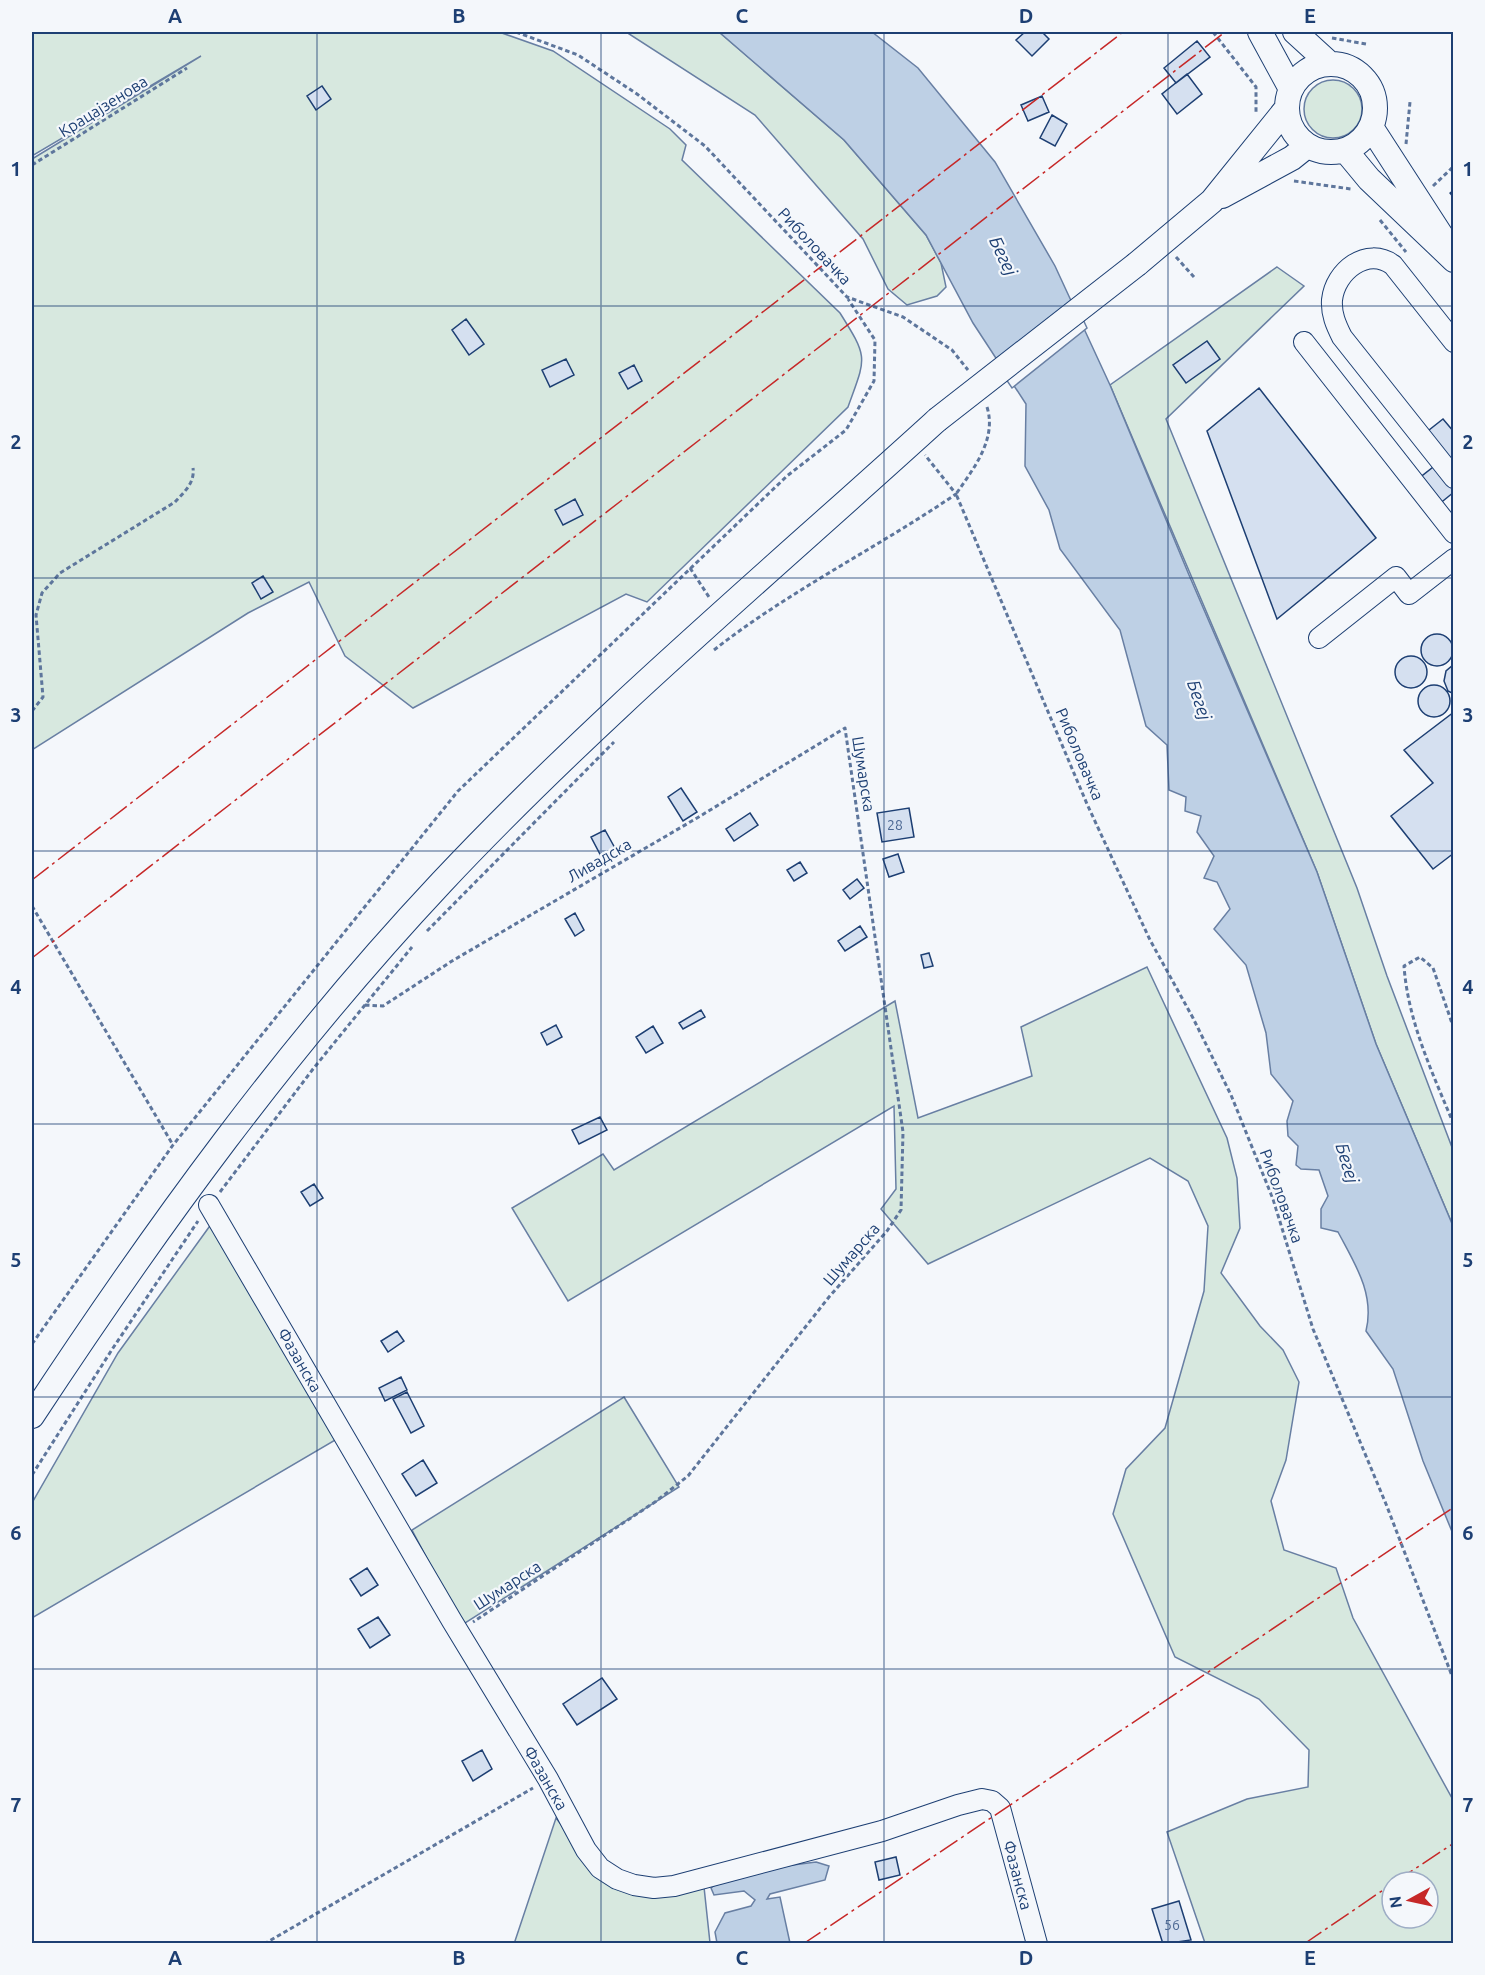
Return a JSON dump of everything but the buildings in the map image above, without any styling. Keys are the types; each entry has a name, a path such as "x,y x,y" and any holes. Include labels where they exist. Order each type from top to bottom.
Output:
{"main road":[{"path":"1212,201 1289,98 1308,70 1330,64 1347,67 1362,76 1372,91 1376,108 1371,127 1365,137 1345,150 1319,151 1307,146 1296,136 1289,123 1289,98 1260,32"},
{"path":"1295,32 1330,64"},
{"path":"1371,127 1454,255"},
{"path":"32,1416 174,1207 332,1008 439,885 527,794 619,705 937,420 1137,264 1212,201 1292,158 1307,146"},
{"path":"1345,150 1369,179 1454,260"}],"street":[{"path":"1454,342 1394,265 1386,260 1360,261 1344,271 1338,280 1332,301 1332,312 1342,337 1454,478"},
{"path":"1304,342 1454,533"},
{"path":"1319,638 1396,577 1409,594 1454,559"},
{"name":"Фазанска","path":"209,1205 459,1632 548,1779 586,1850 600,1868 634,1885 654,1888 674,1886 882,1832 958,1805 982,1799 992,1801 1000,1808 1037,1944"}],"path":[{"name":"Риболовачка","path":"516,32 578,55 637,94 705,146 847,297 903,317 952,351 974,378"},
{"path":"1213,32 1256,87 1256,118"},
{"path":"1323,36 1366,44"},
{"name":"Крацајзенова","path":"32,165 187,68"},
{"path":"1405,152 1410,102"},
{"path":"1419,200 1454,166"},
{"path":"1294,181 1355,190"},
{"path":"1163,242 1194,277"},
{"path":"32,1344 173,1145 458,791 787,476 846,430 874,381 875,340 847,297"},
{"path":"712,651 738,631 902,531 956,494 981,458 992,421 985,398"},
{"name":"Риболовачка","path":"913,442 956,494 1092,815 1150,940 1193,1018 1231,1095 1273,1199 1313,1329 1386,1504 1454,1681"},
{"path":"32,711 43,697 36,615 42,593 60,573 175,502 188,489 194,475 193,468"},
{"path":"690,568 720,613"},
{"name":"Ливадска","path":"365,1005 383,1006 462,955 697,818 845,728"},
{"name":"Шумарска","path":"459,1632 655,1502 688,1476 829,1297 887,1231 901,1210 903,1132 845,728"},
{"path":"426,932 616,740"},
{"path":"32,906 173,1145"},
{"path":"32,1476 113,1348 209,1205 418,940"},
{"path":"1454,1029 1433,968 1420,957 1404,966 1405,987 1418,1034 1454,1125"},
{"path":"264,1944 548,1779"}],"shaded area":[{"path":"32,32 499,32 553,51 670,129 686,145 682,160 840,313 856,340 862,358 848,407 647,602 626,594 413,708 345,656 309,582 248,613 32,750 32,159 201,56 32,156"},
{"path":"626,32 719,32 844,140 926,235 941,263 946,287 937,296 907,305 888,289 863,239 755,115"},
{"path":"1327,80 1339,80 1354,88 1362,103 1362,115 1354,130 1339,138 1327,138 1312,130 1304,115 1304,103 1312,88"},
{"path":"1277,267 1304,286 1166,419 1357,888 1387,976 1453,1150 1453,1226 1376,1044 1317,872 1110,385"},
{"path":"1147,967 1227,1138 1237,1178 1240,1228 1221,1273 1260,1326 1283,1350 1299,1382 1286,1460 1271,1501 1284,1550 1336,1568 1353,1618 1453,1800 1453,1943 1205,1943 1167,1832 1247,1799 1308,1787 1309,1750 1259,1699 1175,1657 1113,1514 1126,1469 1165,1428 1204,1291 1208,1226 1188,1181 1150,1158 928,1264 881,1209 896,1189 894,1106 568,1301 512,1208 603,1154 614,1170 895,1001 918,1118 1032,1076 1021,1027"},
{"path":"212,1223 337,1439 32,1618 32,1503 118,1353"},
{"path":"624,1397 679,1487 462,1625 412,1530"},
{"path":"556,1818 604,1880 704,1887 710,1943 514,1944"}],"water":[{"name":"Бегеј","path":"719,32 872,32 918,68 995,162 1055,266 1110,385 1317,872 1376,1044 1453,1226 1453,1534 1423,1461 1393,1369 1366,1331 1368,1304 1357,1268 1338,1232 1321,1228 1321,1209 1328,1196 1319,1170 1301,1169 1296,1165 1298,1146 1288,1136 1287,1121 1293,1101 1271,1074 1266,1033 1246,965 1214,929 1230,909 1217,882 1204,878 1214,856 1197,832 1201,816 1185,811 1186,797 1169,790 1167,745 1146,726 1120,630 1060,549 1049,510 1025,466 1026,404 973,323 926,235 844,140"},
{"path":"816,1862 829,1866 825,1880 770,1894 767,1899 780,1897 790,1943 717,1943 715,1932 725,1913 751,1906 755,1900 744,1891 714,1895 711,1888 731,1873"}],"pier":[{"path":"1074,300 1087,328 1012,388 995,363"}],"fence":[{"path":"1454,190 1450,193 1454,198"}],"power":[{"path":"32,880 1123,32"},
{"path":"32,958 1225,32"},
{"path":"803,1944 1454,1507"},
{"path":"1413,1870 1454,1843"},
{"path":"1304,1944 1380,1892"}]}
